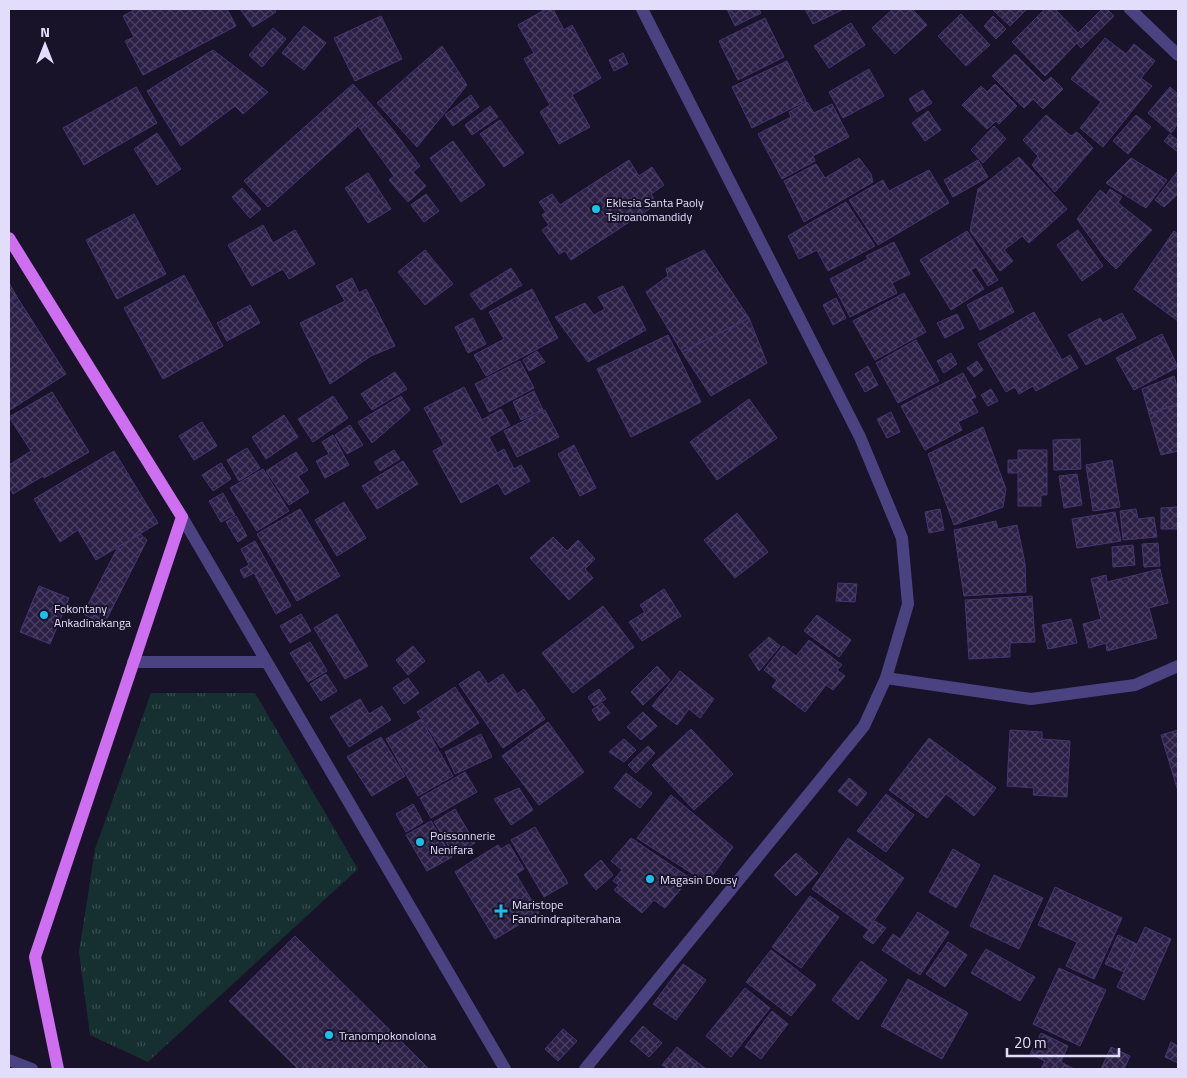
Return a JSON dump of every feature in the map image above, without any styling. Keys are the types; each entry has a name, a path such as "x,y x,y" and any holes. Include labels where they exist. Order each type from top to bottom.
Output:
{"main road":[{"path":"9,238 182,517 35,957 58,1069"}],"street":[{"path":"584,1069 864,726 886,678 908,604 902,538 860,437 642,9"},
{"path":"1130,9 1178,55"},
{"path":"182,517 505,1069"},
{"path":"133,662 266,662"},
{"path":"886,678 1031,699 1135,684 1178,666"},
{"path":"9,1060 32,1069"}],"green space":[{"path":"151,693 255,693 358,869 148,1062 90,1035 79,952 95,849"}],"building":[{"path":"136,9 227,9 236,26 143,75 125,41 134,37 123,16"},
{"path":"240,9 274,9 276,12 253,27"},
{"path":"546,9 553,9 564,30 572,25 601,78 572,95 590,127 559,144 540,112 550,105 524,59 534,53 518,25"},
{"path":"727,9 759,9 761,13 735,26"},
{"path":"805,9 841,9 842,10 813,24"},
{"path":"893,9 912,9 927,25 895,54 872,28"},
{"path":"992,9 1027,9 1010,26"},
{"path":"1045,9 1055,9 1078,33 1102,9 1107,9 1114,16 1081,48 1077,43 1045,76 1012,42"},
{"path":"961,14 990,45 966,66 938,36"},
{"path":"381,16 402,59 355,81 334,38"},
{"path":"993,16 1006,29 996,39 984,26"},
{"path":"765,18 784,57 738,80 719,41"},
{"path":"851,23 865,45 829,68 814,46"},
{"path":"304,26 326,43 304,70 282,53"},
{"path":"273,28 286,39 262,67 249,55"},
{"path":"1105,38 1126,54 1134,44 1155,61 1141,78 1152,86 1103,147 1080,128 1101,102 1071,79"},
{"path":"442,46 467,85 417,147 377,103"},
{"path":"213,50 268,92 243,114 235,106 181,146 147,91"},
{"path":"623,53 628,64 614,71 609,60"},
{"path":"1015,54 1044,83 1051,77 1063,89 1043,109 1033,99 1024,108 992,76"},
{"path":"787,61 806,101 752,128 732,87"},
{"path":"869,69 884,96 843,118 829,92"},
{"path":"353,84 376,110 268,207 244,181"},
{"path":"995,84 1017,106 999,124 996,121 987,129 962,105 981,86 987,92"},
{"path":"136,87 157,123 84,165 63,128"},
{"path":"1170,87 1178,94 1178,124 1171,133 1148,113"},
{"path":"923,90 932,103 917,112 909,99"},
{"path":"471,95 479,107 453,126 445,115"},
{"path":"807,102 814,113 832,104 849,137 813,156 815,161 782,179 758,134 791,117 789,112"},
{"path":"490,106 498,117 472,135 465,125"},
{"path":"376,110 420,166 413,172 426,186 408,202 389,180 394,176 358,126"},
{"path":"928,111 941,130 925,141 912,123"},
{"path":"1046,115 1071,136 1077,132 1093,148 1055,192 1032,165 1038,156 1023,140"},
{"path":"1136,115 1151,127 1128,154 1113,141"},
{"path":"500,120 524,153 504,167 480,134"},
{"path":"994,126 1006,139 983,163 971,150"},
{"path":"157,133 181,169 157,185 134,149"},
{"path":"1170,134 1178,141 1178,152 1164,141"},
{"path":"453,141 485,185 461,202 430,158"},
{"path":"1019,157 1067,209 1029,243 1022,236 1004,250 1013,261 1000,271 970,231 978,189"},
{"path":"859,158 871,174 873,182 804,222 784,181 816,164 825,178"},
{"path":"1131,158 1167,180 1146,208 1106,183"},
{"name":"Eklesia Santa Paoly Tsiroanomandidy","path":"629,160 639,176 652,167 664,185 651,194 657,204 571,260 565,251 559,254 542,230 549,225 542,215 546,212 539,202 552,194 560,205"},
{"path":"978,160 988,177 953,197 944,180"},
{"path":"929,170 949,203 878,245 849,200 883,180 889,191"},
{"path":"1177,172 1178,194 1164,207 1155,200"},
{"path":"368,173 391,209 368,223 345,188"},
{"path":"242,188 261,209 250,218 232,197"},
{"path":"1110,189 1122,197 1118,203 1152,230 1116,269 1105,258 1077,219 1100,190 1106,195"},
{"path":"426,194 439,211 424,222 411,205"},
{"path":"846,202 875,246 828,271 817,250 799,259 788,236"},
{"path":"134,214 166,274 117,299 86,240"},
{"path":"263,225 273,243 295,230 315,264 289,279 283,269 252,286 228,245"},
{"path":"1078,230 1103,266 1082,281 1057,245"},
{"path":"967,231 998,280 988,286 976,267 971,270 984,289 951,310 920,260"},
{"path":"1174,231 1178,234 1178,321 1134,289"},
{"path":"894,242 910,274 892,283 897,293 850,317 830,279 868,259 866,256"},
{"path":"425,250 453,284 425,305 398,272"},
{"path":"704,250 749,318 682,352 646,292 668,276 666,269"},
{"path":"511,268 522,285 481,310 470,294"},
{"path":"184,275 223,346 163,379 124,308"},
{"path":"352,278 359,293 366,289 395,346 371,356 330,384 300,323 345,301 336,286"},
{"path":"9,283 17,297 9,302"},
{"path":"623,286 646,330 588,362 555,317 585,303 594,315 605,309 598,297"},
{"path":"1002,287 1014,312 980,330 967,305"},
{"path":"532,289 558,338 486,376 474,355 504,339 489,312"},
{"path":"904,293 926,332 875,360 853,321"},
{"path":"17,297 66,374 10,410 9,302"},
{"path":"836,298 846,318 833,325 823,305"},
{"path":"250,305 260,323 227,341 217,323"},
{"path":"1034,312 1062,360 1070,355 1078,368 1036,391 1033,386 1019,394 1015,387 1006,392 978,344"},
{"path":"1122,313 1136,338 1086,365 1068,335 1100,318 1103,323"},
{"path":"957,314 964,328 945,338 937,323"},
{"path":"473,318 486,344 468,353 455,327"},
{"path":"749,318 767,363 711,396 682,352"},
{"path":"1162,334 1178,367 1134,390 1116,358"},
{"path":"668,335 701,402 631,437 597,369"},
{"path":"916,340 939,381 898,403 876,363"},
{"path":"537,351 545,362 529,371 523,360"},
{"path":"951,353 957,364 944,373 937,361"},
{"path":"520,361 534,388 489,412 475,384"},
{"path":"977,361 983,370 974,377 967,368"},
{"path":"868,366 878,385 865,392 855,374"},
{"path":"395,372 407,389 372,410 361,394"},
{"path":"963,373 976,397 971,399 978,412 958,422 962,430 925,450 901,406"},
{"path":"1174,376 1178,390 1178,404 1149,414 1142,389"},
{"path":"464,387 482,420 501,409 510,425 489,437 497,453 504,449 514,469 521,465 530,481 505,495 498,483 461,503 433,451 444,445 424,408"},
{"path":"991,389 998,401 988,406 981,395"},
{"path":"534,391 543,410 521,420 513,402"},
{"path":"52,392 89,452 13,494 9,487 9,465 31,451 9,417"},
{"path":"333,396 348,418 313,442 298,419"},
{"path":"401,396 410,410 372,443 358,422"},
{"path":"749,399 777,438 717,480 690,442"},
{"path":"1178,404 1178,451 1161,455 1149,414"},
{"path":"545,410 559,437 517,457 504,431"},
{"path":"891,412 900,432 887,438 877,419"},
{"path":"284,415 298,437 266,459 252,437"},
{"path":"202,422 217,446 194,460 179,436"},
{"path":"350,425 363,445 347,454 335,435"},
{"path":"983,427 1006,489 1003,507 954,525 928,454"},
{"path":"333,435 349,465 325,478 316,461 329,454 322,442"},
{"path":"1080,439 1081,469 1054,470 1053,440"},
{"path":"574,445 596,488 580,496 558,454"},
{"path":"247,448 260,468 239,481 227,460"},
{"path":"394,450 400,459 380,471 374,462"},
{"path":"1018,450 1047,450 1047,495 1041,495 1041,506 1018,506 1018,473 1008,473 1008,460 1018,460"},
{"path":"114,451 158,523 96,560 78,530 60,542 34,499"},
{"path":"296,452 308,470 298,476 309,492 289,505 266,471"},
{"path":"1112,460 1120,507 1093,511 1086,465"},
{"path":"403,461 418,484 377,509 362,486"},
{"path":"221,463 231,479 213,491 202,475"},
{"path":"263,469 289,511 257,531 230,488"},
{"path":"1077,474 1082,505 1064,508 1059,476"},
{"path":"223,493 235,515 221,522 209,501"},
{"path":"344,502 366,538 337,556 315,520"},
{"path":"1178,507 1178,529 1161,529 1161,508"},
{"path":"300,509 340,576 297,601 257,534"},
{"path":"940,509 944,530 929,533 925,512"},
{"path":"1136,509 1138,519 1154,517 1157,537 1123,540 1120,511"},
{"path":"1115,512 1121,541 1077,548 1072,519"},
{"path":"737,513 768,552 735,578 704,540"},
{"path":"236,516 247,536 238,542 226,522"},
{"path":"996,521 998,529 1017,525 1025,563 1026,592 964,596 954,530"},
{"path":"140,534 147,540 104,624 83,614 118,547"},
{"path":"553,537 567,551 578,540 595,559 585,569 593,578 569,600 530,558"},
{"path":"255,541 291,606 276,614 254,573 244,578 240,570 249,565 241,549"},
{"path":"1158,543 1160,566 1144,567 1142,544"},
{"path":"1133,545 1135,565 1113,567 1112,547"},
{"path":"1160,569 1168,603 1149,608 1157,638 1107,651 1106,643 1089,648 1083,624 1101,619 1091,579 1106,575 1107,582"},
{"path":"838,583 857,584 855,602 836,601"},
{"name":"Fokontany Ankadinakanga","path":"39,586 69,598 50,644 20,632"},
{"path":"664,589 681,616 642,641 629,622 645,612 640,605"},
{"path":"1032,596 1035,642 1010,643 1010,657 969,659 965,600"},
{"path":"603,606 634,647 573,693 542,653"},
{"path":"301,614 311,631 290,643 280,626"},
{"path":"337,614 368,666 345,679 314,628"},
{"path":"817,615 851,640 839,657 804,631"},
{"path":"1071,619 1077,643 1048,649 1042,625"},
{"path":"769,637 780,646 759,671 749,655"},
{"path":"809,640 842,665 837,670 845,676 833,690 826,685 805,712 772,687 777,680 764,670 783,646 796,656"},
{"path":"310,642 327,671 308,682 290,653"},
{"path":"413,646 425,661 408,675 396,660"},
{"path":"657,666 670,680 643,705 631,692"},
{"path":"479,671 488,684 503,674 517,694 524,689 545,719 503,748 459,684"},
{"path":"680,671 714,699 700,718 689,709 677,725 652,706"},
{"path":"326,674 337,691 321,701 310,684"},
{"path":"408,678 419,693 404,704 393,688"},
{"path":"455,687 479,723 441,748 417,712"},
{"path":"599,689 606,699 594,706 588,697"},
{"path":"360,699 369,714 382,706 391,720 349,747 330,717"},
{"path":"602,703 610,713 599,721 592,710"},
{"path":"643,712 657,726 641,740 627,727"},
{"path":"421,719 453,776 418,796 386,739"},
{"path":"548,722 584,772 539,805 502,756"},
{"path":"691,729 733,774 694,810 652,765"},
{"path":"1010,730 1042,732 1042,739 1070,741 1067,797 1033,795 1034,788 1007,786"},
{"path":"1178,730 1178,791 1161,735"},
{"path":"481,734 492,757 455,774 445,752"},
{"path":"381,737 405,776 372,796 347,757"},
{"path":"929,738 996,788 974,816 946,794 927,818 889,790"},
{"path":"624,739 636,750 624,762 609,752"},
{"path":"648,746 655,753 636,773 628,765"},
{"path":"465,772 477,792 431,818 420,798"},
{"path":"626,773 652,793 640,808 614,788"},
{"path":"849,778 867,793 857,806 838,791"},
{"path":"519,788 533,810 511,825 494,799"},
{"path":"886,794 914,815 886,852 857,831"},
{"path":"671,795 733,847 707,883 637,838"},
{"path":"413,804 423,822 406,832 396,814"},
{"path":"455,809 475,843 454,855 434,822"},
{"path":"431,821 452,857 427,871 406,835"},
{"path":"535,827 568,883 544,897 511,840"},
{"path":"631,838 690,878 665,908 654,900 642,913 614,890 619,885 613,881 622,870 611,861"},
{"path":"848,838 904,878 868,929 812,889"},
{"path":"509,844 524,869 516,874 539,913 495,939 455,872 498,845 501,849"},
{"path":"953,849 980,865 956,908 929,892"},
{"path":"796,853 818,873 796,896 774,875"},
{"path":"601,860 613,875 596,890 584,875"},
{"path":"994,875 1043,898 1019,949 970,926"},
{"path":"1055,887 1122,918 1094,979 1066,966 1077,942 1038,925"},
{"path":"810,896 839,917 801,968 772,947"},
{"path":"918,912 949,932 920,975 882,950 893,934 900,939"},
{"path":"875,921 886,928 873,944 863,937"},
{"path":"1145,927 1171,939 1144,1000 1117,987"},
{"path":"1118,935 1137,944 1124,972 1105,964"},
{"name":"Tranompokonolona","path":"295,936 429,1069 298,1069 229,1001"},
{"path":"948,942 967,955 945,987 926,974"},
{"path":"986,949 1035,977 1020,1001 971,973"},
{"path":"771,950 816,985 791,1016 746,982"},
{"path":"861,961 887,980 858,1020 832,1000"},
{"path":"683,964 706,980 676,1020 653,1004"},
{"path":"1059,968 1106,990 1080,1046 1033,1024"},
{"path":"908,979 968,1013 942,1059 881,1026"},
{"path":"745,988 770,1008 731,1057 706,1036"},
{"path":"772,1011 788,1024 761,1059 745,1047"},
{"path":"643,1026 662,1043 649,1057 630,1041"},
{"path":"563,1029 577,1041 558,1061 545,1049"},
{"path":"1041,1033 1068,1046 1061,1062 1074,1069 1041,1069 1045,1061 1030,1054"},
{"path":"1171,1042 1178,1046 1178,1063 1165,1057"},
{"path":"677,1047 706,1069 668,1069 662,1065"},
{"path":"1111,1047 1130,1056 1124,1069 1101,1069"}],"place":[{"name":"Eklesia Santa Paoly Tsiroanomandidy","path":"596,209"},
{"name":"Fokontany Ankadinakanga","path":"44,615"},
{"name":"Poissonnerie Nenifara","path":"420,842"},
{"name":"Magasin Dousy","path":"650,879"},
{"name":"Maristope Fandrindrapiterahana","path":"501,911"},
{"name":"Tranompokonolona","path":"329,1035"}]}
